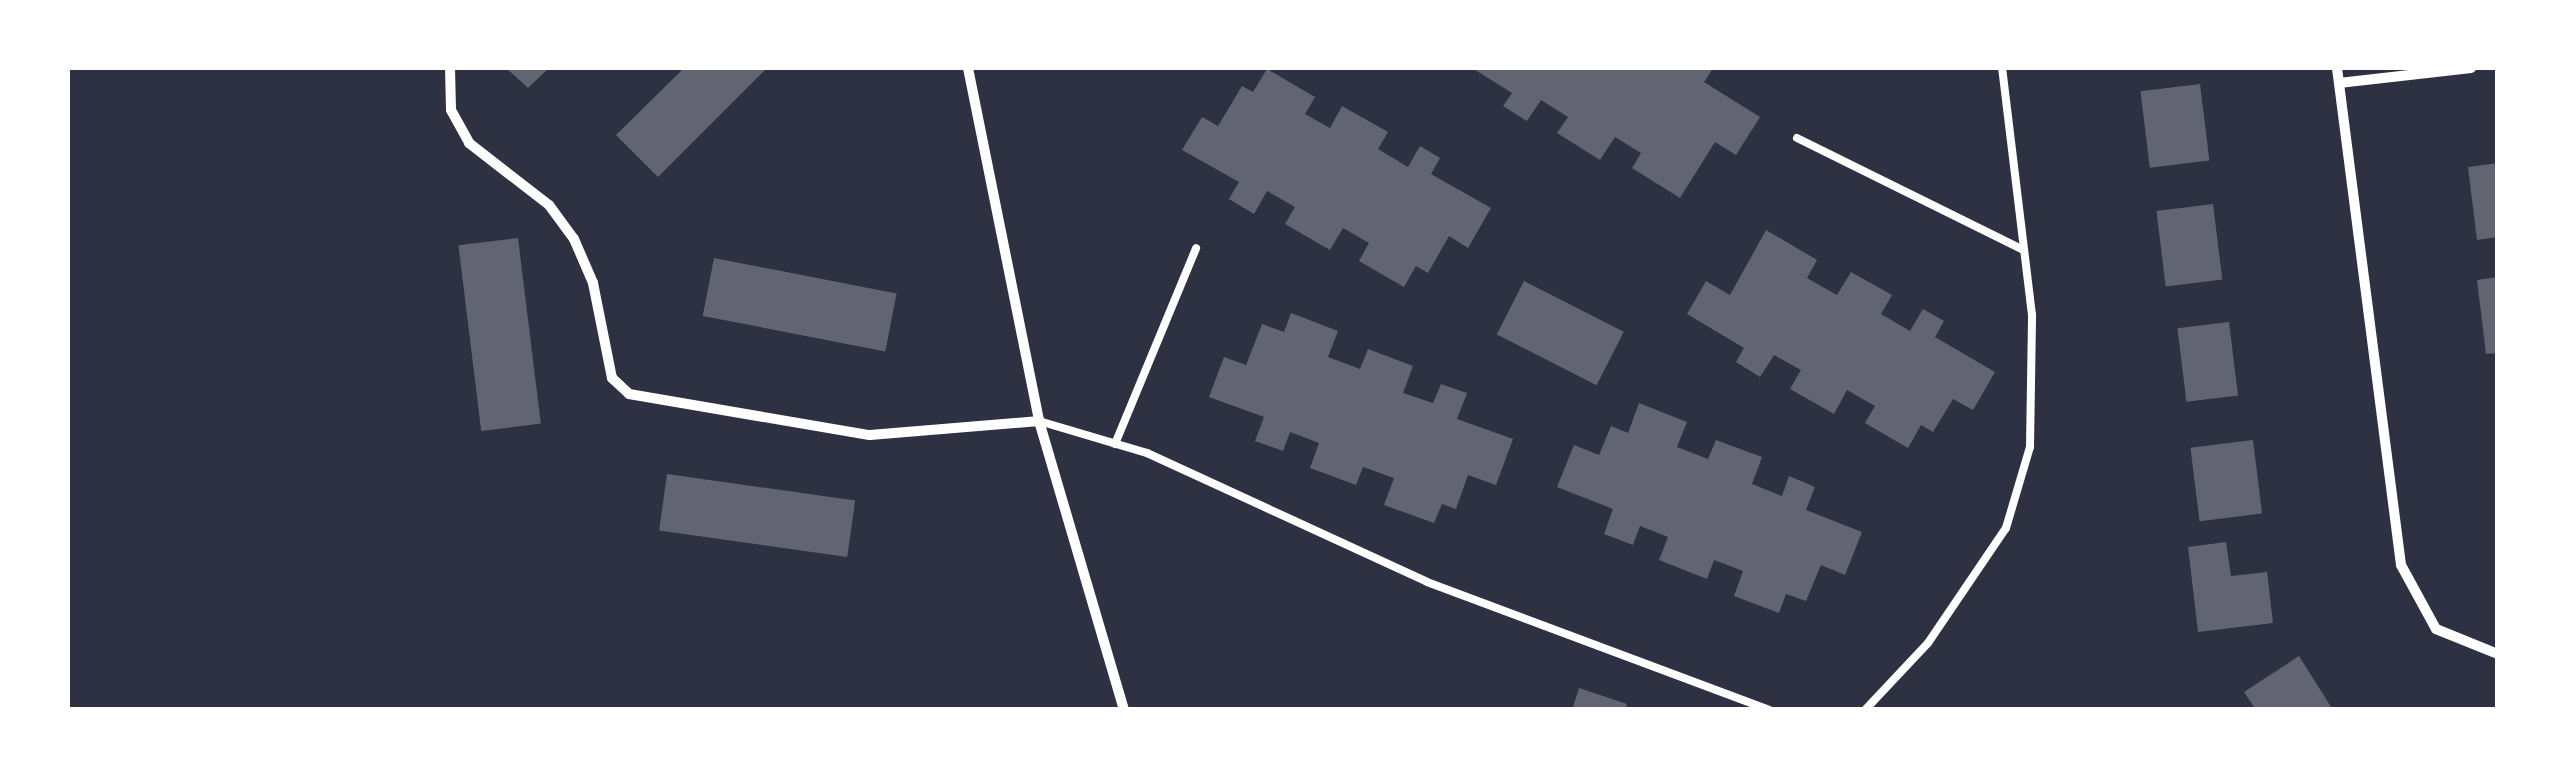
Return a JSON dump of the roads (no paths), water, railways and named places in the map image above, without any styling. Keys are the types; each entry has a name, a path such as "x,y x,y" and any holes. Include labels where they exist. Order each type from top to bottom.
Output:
{"street":[{"path":"450,68 451,110 469,143 549,204 574,239 594,283 612,378 629,394 870,436 1039,421"},
{"path":"968,68 1039,421 1124,710"},
{"path":"2337,68 2401,565 2436,629 2498,654"},
{"path":"2339,83 2470,68"}],"lane":[{"path":"1865,710 1928,643 2006,528 2030,447 2024,250 2002,68"},
{"path":"1798,138 2024,250"},
{"path":"1115,444 1196,248"},
{"path":"1039,421 1115,444 1427,582 1769,710"}]}
